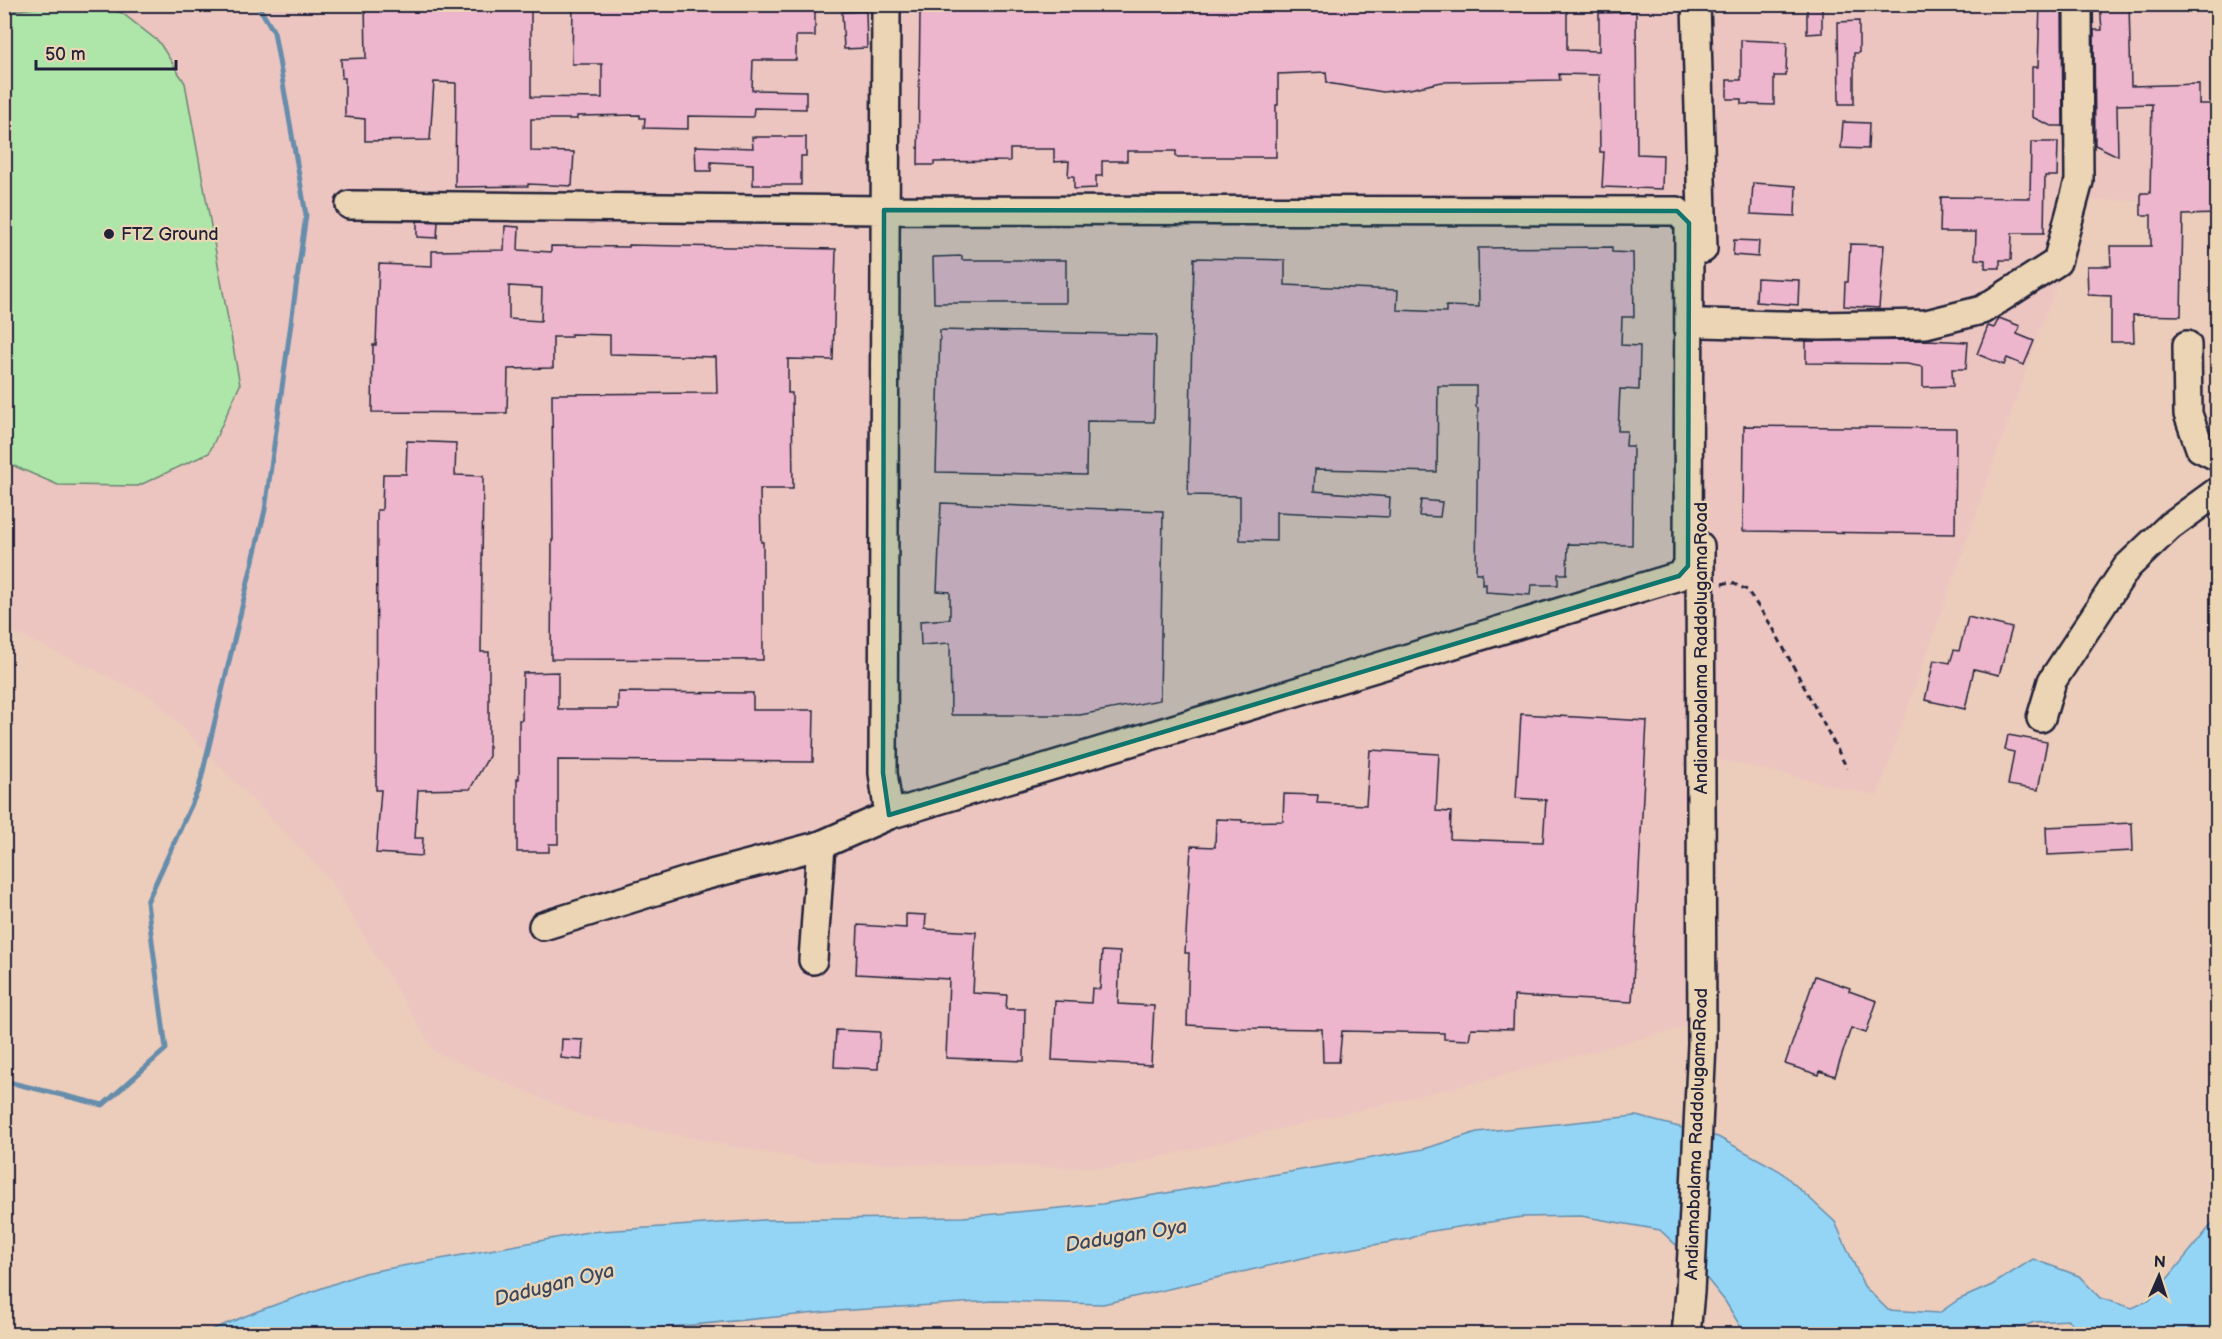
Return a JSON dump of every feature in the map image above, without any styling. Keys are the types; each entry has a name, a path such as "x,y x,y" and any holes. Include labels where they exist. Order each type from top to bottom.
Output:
{"street":[{"path":"886,4 883,773 889,815"},
{"name":"Andiamabalama RaddolugamaRoad","path":"1686,1335 1702,1044 1700,590 1704,214 1696,4"},
{"path":"1703,323 1820,326 1926,324 1982,310 2057,261 2079,181 2078,4"},
{"path":"350,205 884,210 1677,211 1689,223 1688,566 1679,576 889,815 821,845 700,877 543,926"},
{"path":"2187,345 2188,414 2200,448 2217,457"},
{"path":"2041,718 2052,681 2127,567 2170,526 2217,491"},
{"path":"813,960 821,845"}],"path":[{"path":"1700,590 1730,582 1747,590 1773,628 1847,768"}],"highlighted area":[{"path":"884,210 1677,211 1689,223 1688,566 1679,576 889,815 883,773"}],"shaded area":[{"path":"5,5 2217,5 2217,202 2086,200 1877,796 1701,755 1689,1026 1474,1083 1114,1168 815,1162 585,1117 435,1052 328,877 154,698 5,628"}],"green space":[{"name":"FTZ Ground","path":"55,5 90,5 122,13 159,42 185,83 240,385 209,453 138,486 58,485 5,462 5,12"}],"water":[{"name":"Dadugan Oya","path":"1636,1116 1718,1137 1780,1171 1835,1222 1864,1286 1888,1310 1939,1313 1958,1300 1992,1285 2033,1259 2079,1276 2100,1298 2132,1308 2150,1300 2217,1218 2217,1334 2081,1334 2069,1320 2034,1322 2006,1334 1745,1334 1725,1301 1691,1259 1660,1230 1581,1216 1522,1217 1426,1232 1409,1239 1320,1254 1103,1304 994,1301 837,1311 599,1334 201,1334 364,1273 588,1232 764,1220 963,1217 1102,1204 1424,1149 1477,1132"}],"building":[{"path":"365,4 531,4 531,97 602,98 602,64 572,64 573,4 815,4 815,36 796,36 796,60 753,60 752,90 806,91 806,109 754,108 753,117 688,116 688,129 644,128 645,118 640,118 640,115 531,119 531,151 574,152 572,186 528,184 528,186 455,187 456,83 434,82 430,140 365,141 365,119 345,117 345,78 342,78 341,59 366,58"},
{"path":"936,4 1010,4 1010,9 1053,9 1053,4 1567,4 1567,50 1599,51 1599,13 1636,12 1637,154 1663,155 1662,189 1602,187 1604,152 1600,152 1599,75 1559,74 1560,80 1442,82 1383,92 1327,83 1326,72 1278,74 1276,157 1176,157 1176,151 1127,151 1127,161 1102,161 1102,176 1096,176 1096,188 1074,189 1074,176 1068,176 1069,161 1054,162 1054,149 1010,149 1010,161 934,162 934,165 918,165 920,12 936,12"},
{"path":"1807,4 1822,4 1822,33 1807,34"},
{"path":"2040,4 2062,4 2063,126 2051,126 2032,117 2032,67 2038,67"},
{"path":"2100,4 2129,4 2131,86 2199,84 2199,104 2217,104 2217,214 2183,215 2181,316 2133,315 2134,342 2111,342 2111,296 2088,295 2087,266 2111,266 2110,246 2151,246 2151,215 2141,215 2141,193 2150,193 2152,104 2117,105 2118,156 2095,145 2094,30 2102,30"},
{"path":"866,11 867,48 844,49 842,12"},
{"path":"1859,21 1859,53 1854,53 1854,104 1839,104 1838,22"},
{"path":"1741,40 1787,42 1786,76 1774,76 1774,105 1741,104 1741,99 1727,99 1727,80 1741,80"},
{"path":"1843,122 1869,123 1868,149 1841,148"},
{"path":"752,137 806,137 806,156 801,156 801,185 753,185 753,164 711,162 711,171 696,171 695,146 753,148"},
{"path":"2031,142 2058,142 2057,176 2045,176 2044,233 2012,233 2011,260 2000,260 2000,268 1985,268 1985,260 1975,259 1976,232 1940,232 1941,197 2030,198"},
{"path":"1753,183 1796,186 1795,216 1751,214"},
{"path":"417,221 438,222 437,238 417,237"},
{"path":"505,226 519,227 518,250 551,252 551,246 629,247 629,245 836,249 833,360 788,359 788,393 792,393 793,489 760,489 761,542 763,542 763,660 551,659 552,394 717,393 716,357 610,354 610,335 571,334 571,337 553,337 553,368 508,369 507,413 372,412 373,345 376,345 379,264 432,266 432,251 504,250","holes":["509,286 542,288 541,321 509,319"]},
{"path":"1734,240 1759,241 1758,257 1733,255"},
{"path":"1850,244 1884,245 1879,308 1844,306"},
{"path":"1612,247 1612,252 1633,253 1634,317 1622,317 1621,345 1640,346 1639,390 1620,389 1618,431 1627,431 1626,446 1633,446 1632,545 1568,544 1567,574 1558,574 1558,585 1531,585 1530,595 1486,592 1486,584 1482,585 1482,573 1476,573 1478,408 1476,407 1476,386 1438,386 1437,472 1315,469 1314,491 1390,497 1389,517 1276,512 1276,541 1240,540 1240,496 1188,495 1194,258 1285,260 1285,285 1398,290 1397,310 1446,312 1446,306 1479,307 1478,248"},
{"path":"962,256 962,260 1066,260 1066,303 934,303 933,257"},
{"path":"1757,278 1799,280 1798,305 1756,302"},
{"path":"1999,318 2020,326 2017,334 2034,341 2024,365 2007,358 2004,365 1977,354 1988,326 1994,328"},
{"path":"940,330 1156,335 1154,422 1087,421 1086,475 936,472"},
{"path":"1806,341 1968,342 1966,369 1952,369 1953,386 1923,387 1923,367 1907,364 1806,363"},
{"path":"1744,426 1956,428 1955,534 1743,531"},
{"path":"407,441 456,443 455,475 483,476 481,652 489,652 489,756 470,789 418,790 415,838 423,838 422,856 376,853 381,790 376,790 377,510 382,510 383,474 406,474"},
{"path":"1421,500 1442,502 1440,517 1419,516"},
{"path":"941,503 1163,511 1160,700 1080,715 951,715 950,643 921,645 920,621 950,619 950,592 937,591"},
{"path":"1968,617 2012,628 1999,675 1974,669 1965,709 1925,700 1934,660 1950,663 1954,650 1959,651"},
{"path":"558,672 558,709 618,709 618,692 753,693 753,710 814,710 813,762 558,760 558,844 549,844 549,852 517,852 517,779 519,779 519,720 522,720 523,673"},
{"path":"1521,714 1647,721 1632,1002 1514,996 1513,1029 1471,1028 1469,1040 1444,1039 1444,1033 1342,1031 1339,1062 1323,1062 1322,1029 1187,1025 1189,953 1185,953 1191,846 1215,847 1216,819 1242,820 1242,822 1283,821 1284,794 1318,795 1317,803 1366,805 1370,750 1439,754 1436,811 1451,812 1450,839 1543,842 1546,800 1516,798"},
{"path":"2008,735 2047,742 2038,790 2008,785 2014,752 2005,750"},
{"path":"2132,823 2133,851 2047,855 2046,827"},
{"path":"906,914 926,915 925,929 976,932 973,993 1007,995 1006,1009 1025,1009 1024,1061 946,1058 949,979 856,974 858,925 906,928"},
{"path":"1102,951 1120,952 1118,1004 1154,1006 1151,1065 1052,1060 1055,1001 1091,1003 1092,988 1100,989"},
{"path":"1815,976 1850,988 1849,991 1877,1001 1866,1033 1851,1028 1835,1076 1820,1071 1819,1075 1785,1064"},
{"path":"836,1030 880,1032 878,1069 834,1067"},
{"path":"562,1039 583,1040 582,1060 561,1058"}],"waterway":[{"path":"4,1081 103,1105 166,1049 147,902 199,788 265,510 306,215 274,32 257,4"}],"place":[{"name":"FTZ Ground","path":"109,234"}]}
